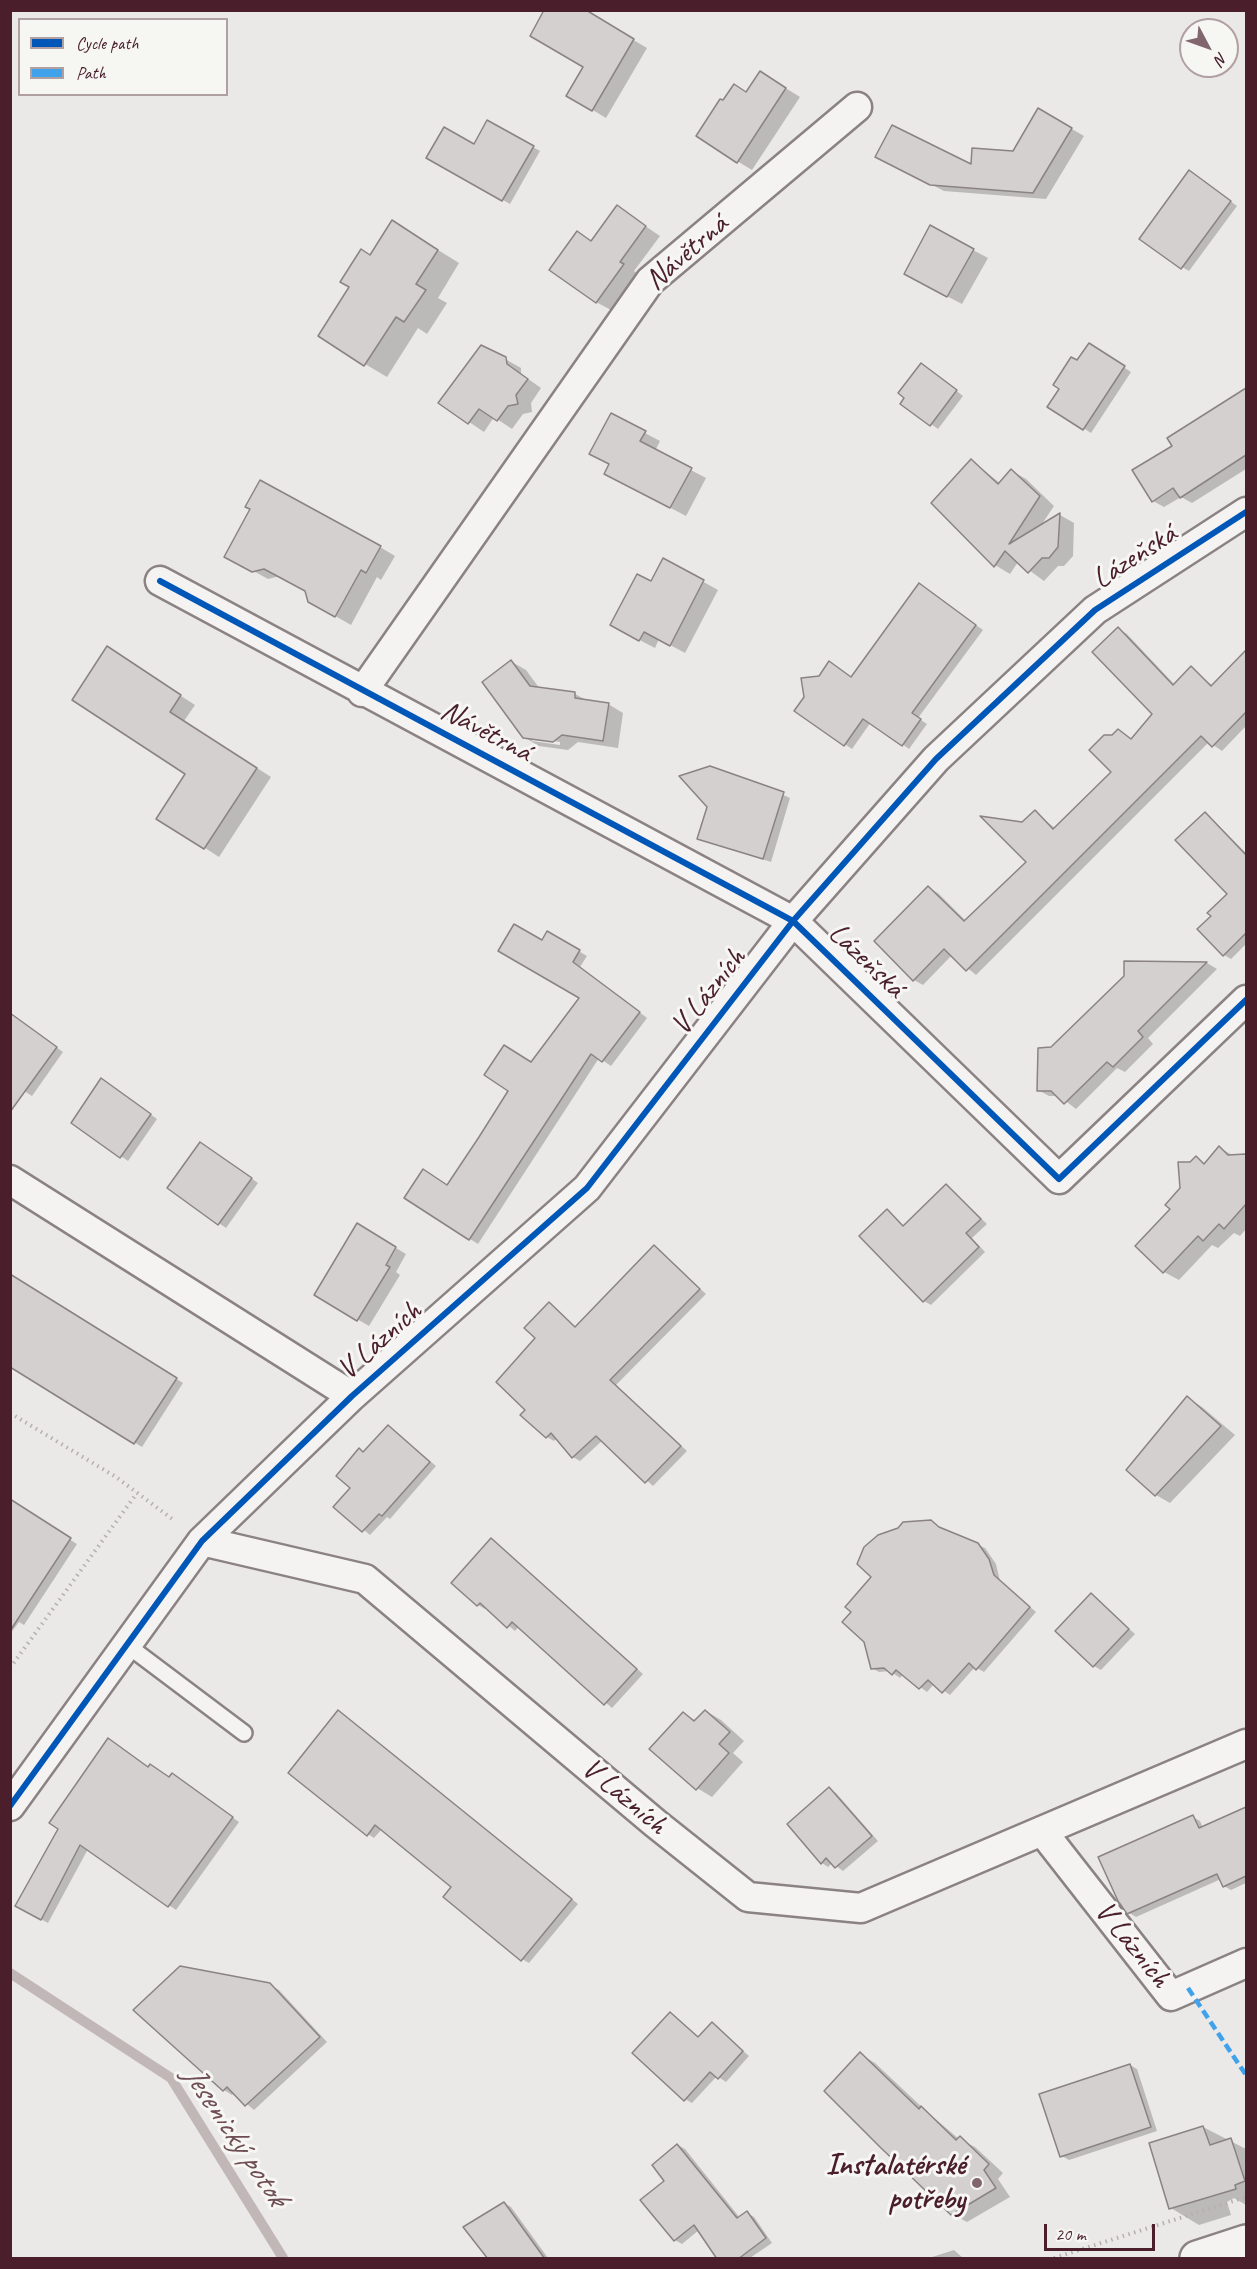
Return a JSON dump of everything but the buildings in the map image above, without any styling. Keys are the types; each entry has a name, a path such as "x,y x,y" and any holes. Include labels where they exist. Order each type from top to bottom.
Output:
{"main road":[{"path":"1197,2259 1246,2242"}],"street":[{"name":"Návětrná","path":"362,692 650,280 857,107"},
{"name":"Lázeňská","path":"1246,512 1095,610 936,759 793,921 1059,1179 1246,1000"},
{"name":"Návětrná","path":"160,581 362,692 793,921"},
{"name":"V Lázních","path":"10,1806 202,1541 352,1396 586,1188 793,921"},
{"name":"V Lázních","path":"10,1180 352,1396"},
{"name":"V Lázních","path":"202,1541 364,1579 646,1816 748,1897 861,1908 1246,1743"},
{"name":"V Lázních","path":"1042,1831 1172,1996 1246,1963"}],"lane":[{"path":"127,1645 244,1733"}],"path":[{"path":"10,1422 13,1414 137,1493 202,1541"},
{"path":"10,1668 137,1493"},
{"path":"1054,2259 1246,2197"}],"waterway":[{"name":"Jesenický potok","path":"10,1973 171,2078 283,2258"}],"marked path":[{"path":"1188,1988 1246,2075"}],"cycle path":[{"path":"10,1806 202,1541 352,1396 587,1188 793,921 936,759 1095,610 1246,512"},
{"path":"160,581 793,921 1059,1179 1246,1000"}],"place":[{"name":"Instalatérské potřeby","path":"977,2183"}]}
